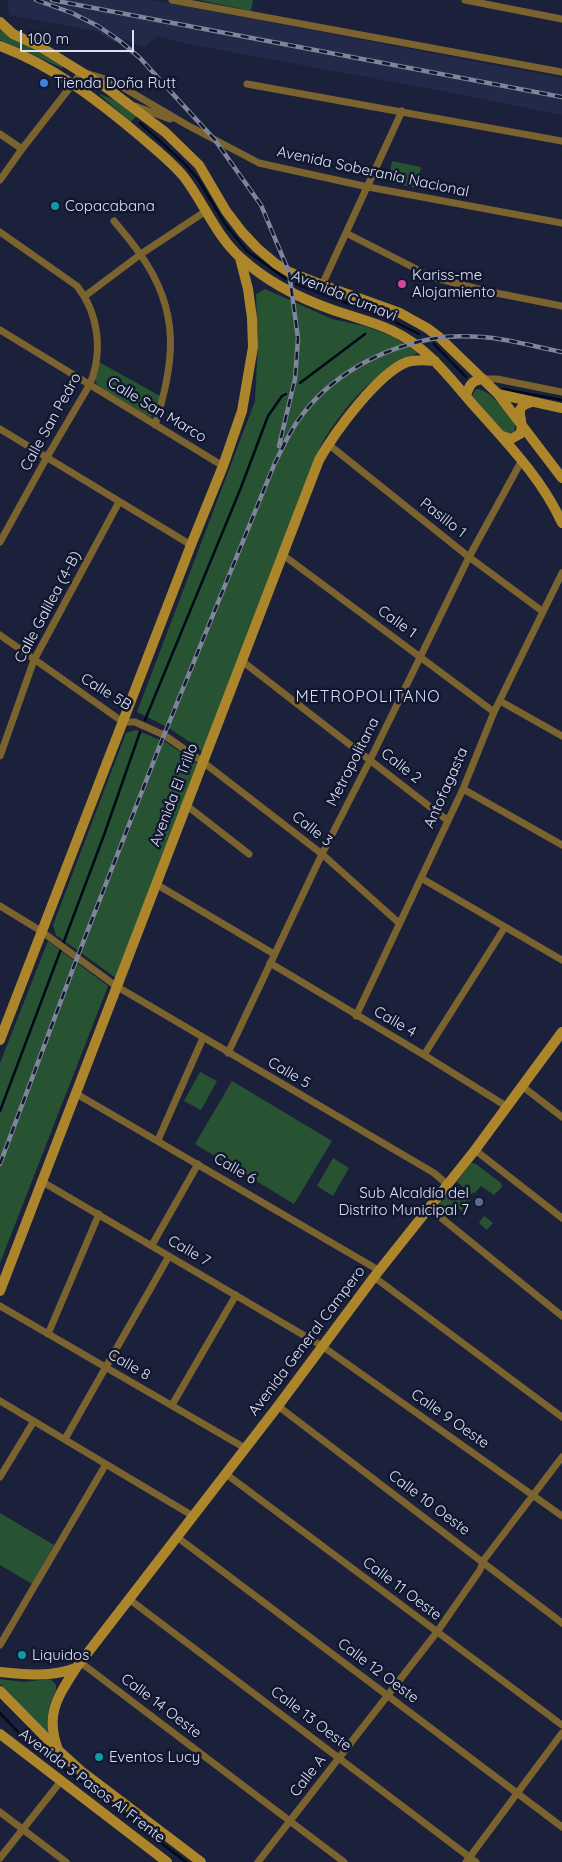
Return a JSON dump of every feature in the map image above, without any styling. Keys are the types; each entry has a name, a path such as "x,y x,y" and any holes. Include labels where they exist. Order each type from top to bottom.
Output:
{"main road":[{"name":"Avenida Cumavi","path":"0,22 13,34 39,46 82,72 128,103 165,132 199,165 226,211 242,232 257,248 289,272 395,311 414,320 439,337 498,394 562,478"},
{"name":"Avenida Cumavi","path":"0,46 50,69 74,84 100,103 166,159 183,176 220,232 240,258 285,290 333,310 395,332 414,343 435,361 522,460 559,506 562,523"},
{"path":"133,131 137,121 147,118"},
{"path":"1,1035 43,932 223,466 242,411 252,347 252,318 248,290 240,258"},
{"name":"Avenida El Trillo","path":"0,1291 320,460 344,420 382,380 407,362 435,361"},
{"path":"466,396 471,383 483,379"},
{"path":"498,394 562,408"},
{"path":"501,436 516,438 520,434 523,425 519,414 520,410 525,404 532,402"},
{"name":"Avenida General Campero","path":"58,1750 53,1736 54,1706 60,1692 78,1665 278,1406 377,1274 475,1150 562,1032"},
{"path":"0,1672 23,1675 48,1674 65,1672 78,1665"},
{"name":"Avenida 3 Pasos Al Frente","path":"0,1691 81,1771 189,1859 201,1862"},
{"name":"Avenida 3 Pasos Al Frente","path":"0,1734 166,1862"}],"street":[{"path":"172,0 196,2 562,72"},
{"path":"465,0 562,19"},
{"path":"0,180 82,72"},
{"name":"Avenida Soberanía Nacional","path":"82,72 112,81 187,125 259,163 368,187 562,223"},
{"path":"247,84 562,141"},
{"name":"Avenida Soberanía Nacional","path":"128,103 187,125"},
{"path":"322,285 402,111"},
{"path":"0,134 22,149"},
{"path":"85,296 140,254 206,211"},
{"path":"114,221 140,254 159,287 166,305 171,347 166,391 155,425"},
{"name":"Calle San Pedro","path":"0,232 77,286 85,296 97,331 98,353 95,372 90,384 0,542"},
{"path":"346,233 432,277 486,291 562,306"},
{"name":"Calle San Marco","path":"0,330 223,466"},
{"path":"483,379 497,379 562,392"},
{"path":"0,429 191,545"},
{"name":"Pasillo 1","path":"328,444 469,556 542,611"},
{"name":"Metropolitana","path":"228,1053 322,854 421,657 469,556 522,460"},
{"name":"Calle Galilea (4-B)","path":"0,756 34,660 119,502"},
{"name":"Calle 1","path":"283,555 494,712"},
{"name":"Antofagasta","path":"356,1016 463,789 494,712 562,573"},
{"name":"Calle 5B","path":"0,635 123,722 135,722 164,735 203,762"},
{"name":"Calle 2","path":"242,661 447,820"},
{"path":"500,701 562,736"},
{"name":"Calle 3","path":"203,762 322,854 399,923"},
{"path":"463,789 562,845"},
{"path":"186,805 249,854"},
{"path":"421,878 562,960"},
{"path":"156,884 274,954"},
{"name":"Calle 5","path":"0,906 43,932 116,986 434,1174 447,1184"},
{"path":"424,1054 505,927"},
{"name":"Calle 4","path":"270,963 356,1016 424,1054 506,1106"},
{"path":"158,1140 203,1038"},
{"path":"522,1086 562,1117"},
{"name":"Calle 6","path":"75,1093 158,1140 377,1274 562,1417"},
{"path":"475,1150 562,1218"},
{"path":"152,1246 198,1164"},
{"name":"Calle 7","path":"41,1181 322,1346"},
{"path":"429,1208 562,1316"},
{"path":"48,1334 98,1214"},
{"path":"65,1439 169,1256"},
{"path":"172,1405 236,1295"},
{"name":"Calle 8","path":"0,1306 245,1448"},
{"name":"Calle 9 Oeste","path":"322,1346 562,1516"},
{"path":"0,1401 193,1516"},
{"name":"Calle 10 Oeste","path":"278,1406 562,1623"},
{"path":"0,1477 34,1421"},
{"name":"Calle A","path":"258,1862 437,1632 480,1570 483,1561 562,1457"},
{"path":"0,1645 106,1464"},
{"name":"Calle 11 Oeste","path":"226,1474 562,1725"},
{"name":"Calle 12 Oeste","path":"177,1537 562,1827"},
{"name":"Calle 13 Oeste","path":"129,1599 470,1860"},
{"name":"Calle 14 Oeste","path":"78,1665 344,1862"},
{"path":"470,1860 562,1733"},
{"path":"0,1858 61,1781"},
{"path":"0,1812 66,1862"}],"shaded area":[{"path":"7,0 152,0 562,78 562,115 193,45 157,36 145,47 121,38 115,43 96,31 9,15"}],"green space":[{"path":"199,0 253,0 251,11"},
{"path":"0,29 63,66 62,68 0,40"},
{"path":"99,94 121,102 138,114 131,122"},
{"path":"392,161 421,167 417,188 388,182"},
{"path":"265,289 332,319 365,326 394,337 418,353 388,369 362,390 341,415 322,443 204,753 172,730 137,712 255,401 258,345 256,294"},
{"path":"99,362 160,396 154,416 150,417 98,386 95,380"},
{"path":"478,389 488,393 516,423 514,432 507,434 488,417 472,396 475,390"},
{"path":"136,730 167,743 199,765 116,978 56,935 53,925 126,733"},
{"path":"48,941 108,986 0,1263 0,1063"},
{"path":"200,1072 217,1081 201,1110 184,1101"},
{"path":"232,1081 332,1141 294,1204 195,1144"},
{"path":"333,1158 349,1168 333,1196 317,1186"},
{"path":"471,1163 476,1164 501,1183 502,1187 494,1195 481,1186 472,1194 457,1182"},
{"path":"453,1186 470,1200 462,1211 453,1205 446,1215 440,1208 439,1203"},
{"path":"484,1216 493,1223 487,1230 479,1223"},
{"path":"0,1513 54,1545 32,1584 0,1565"},
{"path":"0,1679 24,1682 48,1679 53,1681 56,1685 56,1690 48,1715 50,1736 0,1684"}],"waterway":[{"path":"140,123 183,162 198,179 225,224 247,251 286,279"},
{"path":"296,284 389,319 419,334"},
{"path":"300,383 365,334"},
{"path":"434,344 466,377"},
{"path":"503,389 562,400"},
{"path":"145,720 240,490 268,416 282,396 286,394"},
{"path":"0,1111 104,835 140,732"},
{"path":"0,1713 21,1735 186,1862"}],"railway":[{"path":"36,0 72,13 98,26 140,58 215,140 261,205 289,272 298,338 295,379 279,446"},
{"path":"52,0 562,97"},
{"path":"0,1164 77,958 162,740 274,465 297,422 310,405 341,377 377,356 417,342 448,336 483,337 513,341 562,352"}],"place":[{"name":"Tienda Doña Rutt","path":"44,83"},
{"name":"Copacabana","path":"55,206"},
{"name":"Kariss-me Alojamiento","path":"402,284"},
{"name":"Sub Alcaldía del Distrito Municipal 7","path":"479,1202"},
{"name":"Liquidos","path":"22,1655"},
{"name":"Eventos Lucy","path":"99,1757"}],"district":[{"name":"METROPOLITANO","path":"368,697"}]}
